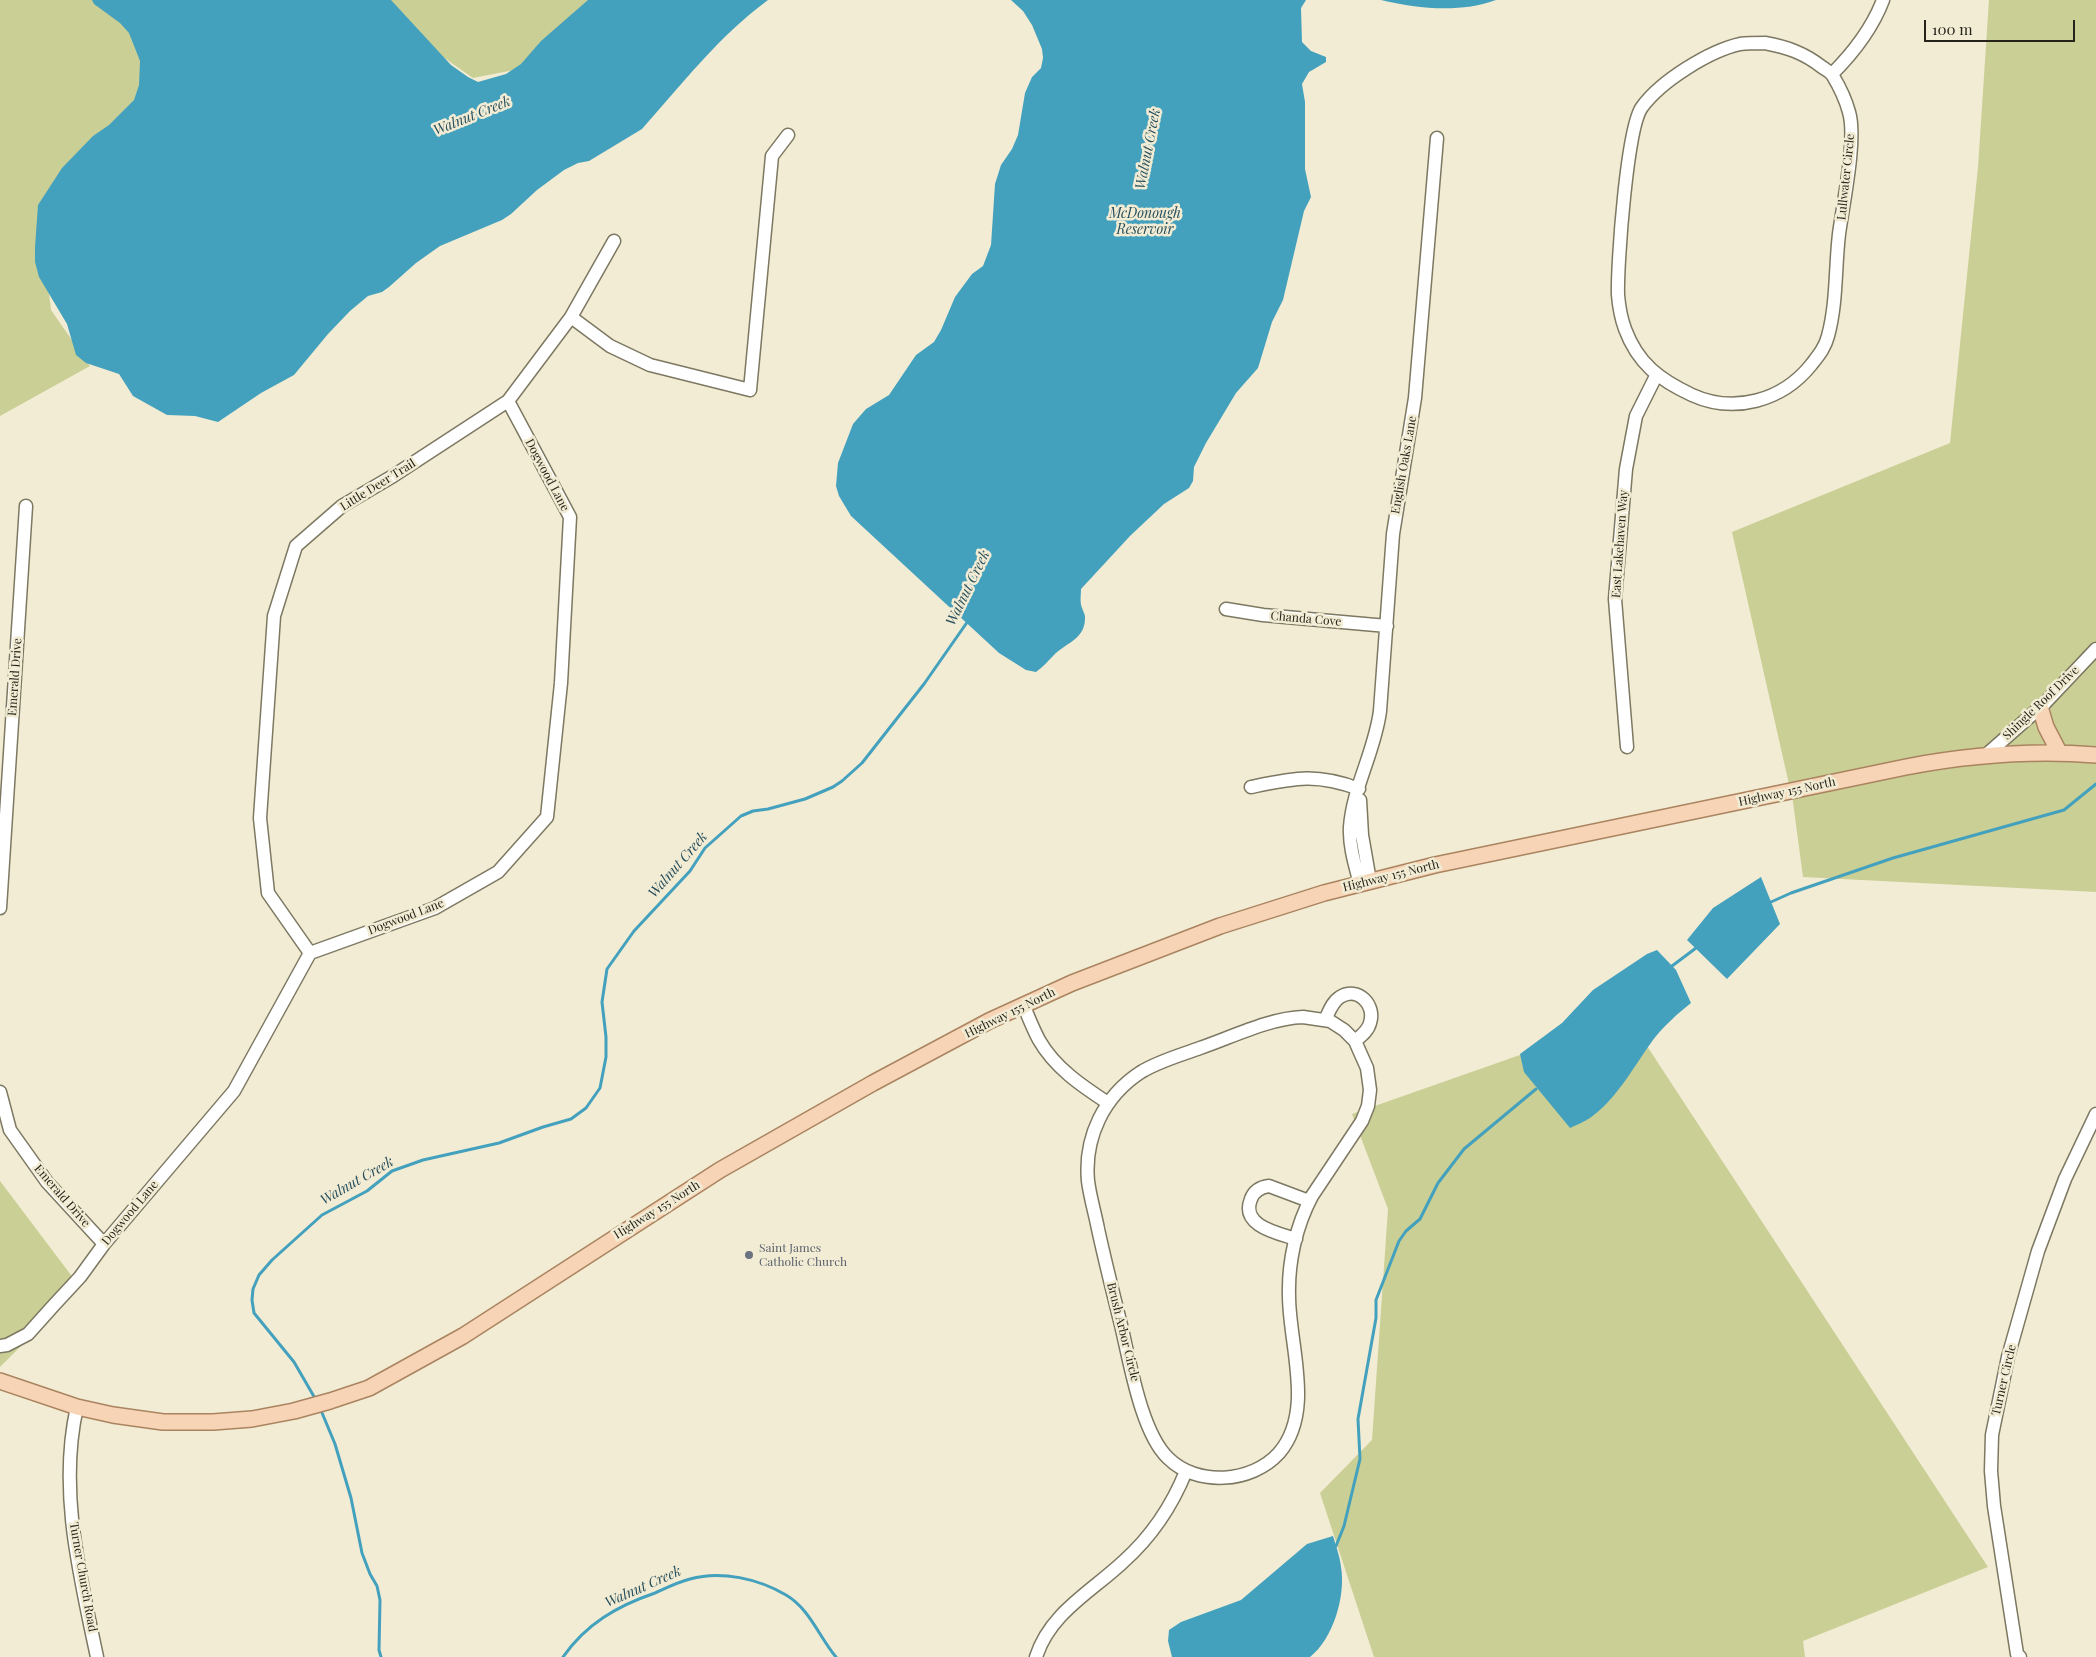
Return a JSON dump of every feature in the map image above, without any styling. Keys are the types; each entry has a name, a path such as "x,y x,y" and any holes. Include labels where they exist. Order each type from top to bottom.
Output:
{"main road":[{"path":"2040,707 2046,727 2059,752"},
{"name":"Highway 155 North","path":"0,1381 77,1407 138,1419 188,1422 252,1419 294,1411 369,1388 470,1332 720,1170 873,1083 1023,1004 1228,923 1289,902 1435,865 1906,767 1986,755 2059,752 2096,755"}],"street":[{"path":"1832,74 1859,44 1876,18 1883,0"},
{"name":"Lullwater Circle","path":"1765,43 1787,46 1808,56 1832,74 1849,113 1852,136 1838,241 1832,316 1828,339 1821,352 1802,376 1784,390 1763,399 1741,404 1718,404 1704,400 1656,376 1642,359 1626,332 1621,318 1618,296 1626,182 1635,122 1641,108 1656,91 1687,69 1720,51 1742,44 1765,43"},
{"path":"571,317 610,346 650,365 750,390 772,156 788,135"},
{"name":"English Oaks Lane","path":"1365,882 1359,789 1379,722 1395,515 1415,398 1437,138"},
{"name":"Little Deer Trail","path":"310,953 268,893 260,818 274,616 296,546 342,506 393,476 508,401 571,317 614,241"},
{"name":"East Lakehaven Way","path":"1627,747 1615,599 1626,468 1636,416 1656,376"},
{"name":"Dogwood Lane","path":"0,1346 28,1334 80,1278 104,1244 234,1091 310,953 435,908 498,872 547,817 561,683 570,517 508,401"},
{"name":"Emerald Drive","path":"0,908 26,506"},
{"name":"Chanda Cove","path":"1226,610 1387,626"},
{"name":"Shingle Roof Drive","path":"1986,755 2040,707 2096,649"},
{"path":"1252,787 1286,780 1312,778 1330,779 1359,789"},
{"path":"1325,1020 1334,1003 1340,997 1351,994 1362,997 1369,1005 1371,1020 1365,1032 1355,1041"},
{"path":"1023,1004 1039,1039 1054,1060 1074,1079 1108,1103"},
{"name":"Brush Arbor Circle","path":"1304,1017 1325,1020 1336,1025 1355,1041 1364,1059 1370,1078 1368,1106 1362,1121 1309,1201 1296,1239 1289,1292 1289,1319 1298,1395 1298,1413 1292,1432 1278,1453 1253,1472 1226,1477 1186,1471 1166,1456 1147,1426 1107,1268 1089,1186 1088,1160 1090,1143 1097,1122 1108,1103 1132,1078 1162,1062 1281,1019 1304,1017"},
{"name":"Emerald Drive","path":"0,1092 10,1130 47,1182 104,1244"},
{"name":"Turner Circle","path":"2020,1657 2017,1654 1994,1506 1991,1470 1992,1435 2008,1357 2038,1251 2065,1179 2096,1114"},
{"path":"1296,1239 1256,1223 1250,1212 1250,1200 1256,1192 1269,1186 1309,1201"},
{"name":"Turner Church Road","path":"77,1407 71,1464 72,1516 76,1554 97,1657"},
{"path":"1036,1657 1047,1631 1059,1617 1122,1564 1150,1532 1172,1501 1186,1471"}],"green space":[{"path":"0,0 124,0 162,58 43,243 51,310 90,366 0,416"},
{"path":"385,0 597,0 545,64 473,78 423,43"},
{"path":"1989,0 2096,0 2096,892 1803,877 1793,802 1732,532 1950,443 1978,167"},
{"path":"1628,1017 1988,1567 1803,1641 1805,1657 1374,1657 1320,1493 1372,1440 1388,1209 1352,1114"},
{"path":"0,1181 80,1287 0,1367"}],"water":[{"path":"92,0 391,0 451,65 478,82 506,74 521,64 541,41 588,0 768,0 717,45 642,129 589,161 578,163 564,170 502,220 440,246 416,263 389,287 382,292 368,296 350,311 294,375 261,393 218,422 195,416 167,415 133,396 119,374 86,363 76,355 67,324 39,277 35,262 38,205 62,168 93,136 109,125 134,100 139,85 140,61 129,33 120,23 94,4"},
{"name":"McDonough Reservoir","path":"1011,0 1306,0 1301,8 1302,42 1311,51 1326,57 1326,62 1309,72 1302,84 1305,102 1305,169 1311,197 1304,211 1283,300 1272,322 1258,368 1236,393 1206,443 1194,467 1193,481 1189,488 1164,504 1130,536 1081,589 1081,606 1085,616 1079,636 1058,651 1036,672 1026,670 999,653 851,516 839,496 836,486 838,463 853,424 866,409 889,395 916,355 934,342 955,297 972,274 983,266 991,245 995,184 1001,165 1012,149 1018,135 1025,93 1032,77 1041,68 1043,58 1042,49 1032,25 1023,11"},
{"path":"1381,0 1496,0 1468,7 1439,8 1410,6"},
{"path":"1761,877 1780,924 1727,979 1687,940 1713,908"},
{"path":"1657,950 1676,970 1691,1003 1657,1035 1609,1101 1590,1118 1570,1128 1524,1072 1520,1054 1562,1023 1593,990 1647,954"},
{"path":"1333,1536 1341,1567 1342,1591 1331,1628 1318,1649 1310,1657 1172,1657 1168,1641 1169,1630 1181,1622 1241,1600 1307,1544"}],"waterway":[{"name":"Walnut Creek","path":"316,1400 294,1362 254,1313 253,1289 259,1275 272,1260 322,1215 367,1191 392,1171 423,1160 499,1143 571,1119 586,1108 600,1088 606,1057 602,1002 607,969 634,931 690,871 705,848 741,816 753,811 805,799 833,787 862,763 924,684 968,621"},
{"path":"1771,902 1791,893 1893,858 2064,810 2096,784"},
{"path":"1672,966 1696,948"},
{"path":"1336,1546 1344,1526 1360,1459 1358,1419 1376,1318 1376,1300 1399,1241 1406,1231 1420,1219 1438,1183 1464,1149 1536,1089"},
{"name":"Walnut Creek","path":"320,1408 335,1444 351,1498 362,1553 377,1586 380,1600 379,1650 381,1657"},
{"name":"Walnut Creek","path":"563,1657 582,1635 615,1610 681,1582 702,1576 714,1575 740,1578 764,1584 786,1595 808,1615 836,1657"}],"place":[{"name":"Saint James Catholic Church","path":"749,1255"}]}
